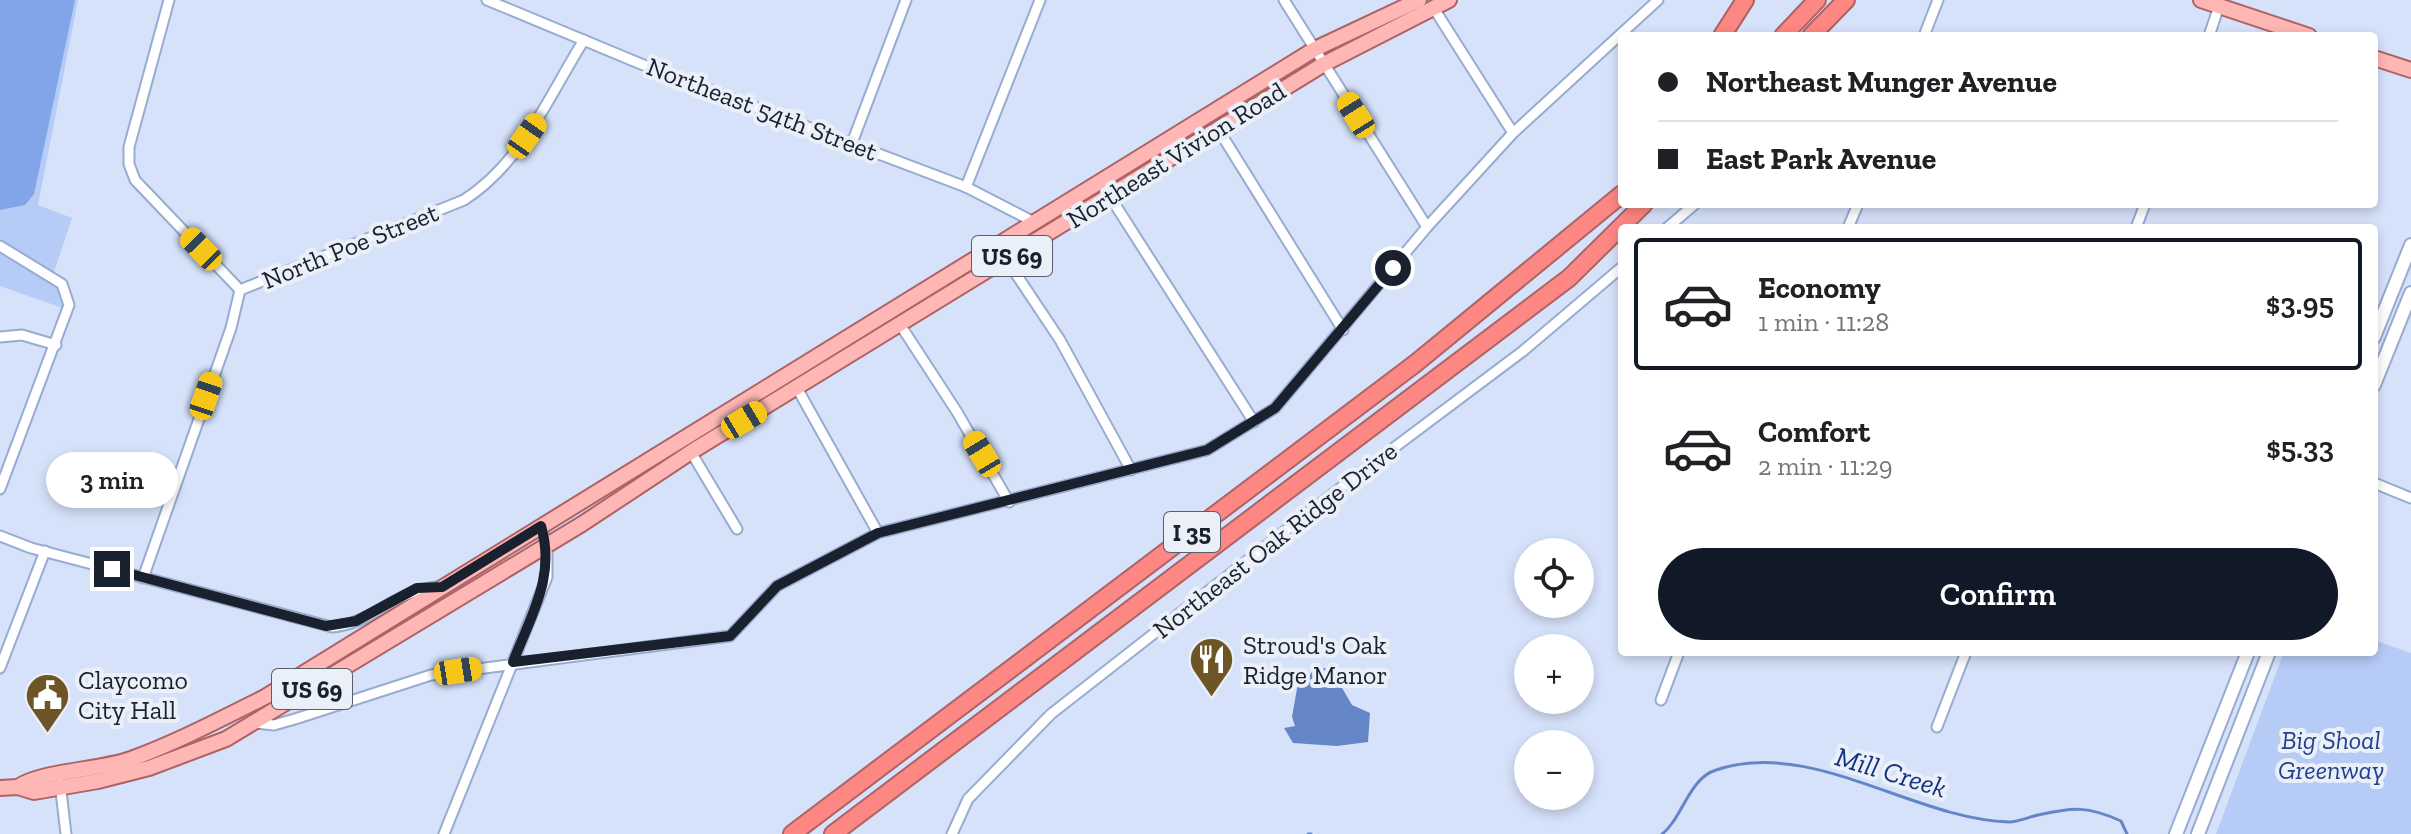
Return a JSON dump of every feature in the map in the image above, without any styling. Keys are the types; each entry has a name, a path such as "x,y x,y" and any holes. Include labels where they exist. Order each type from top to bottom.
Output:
{"highway":[{"path":"1725,32 1745,0"},
{"path":"1787,32 1817,0"},
{"path":"1815,32 1846,0"},
{"path":"1586,223 1618,185"},
{"name":"I 35","path":"792,834 1416,363 1618,197"},
{"name":"I 35","path":"1624,224 1640,208"},
{"name":"I 35","path":"833,834 1569,278 1618,230"}],"main road":[{"name":"Northeast Vivion Road","path":"541,526 1315,49 1419,0"},
{"name":"Northeast Vivion Road","path":"547,546 691,452 1324,64 1449,0"},
{"path":"2201,0 2297,32"},
{"path":"2378,59 2411,70"},
{"path":"2378,327 2411,245"},
{"path":"2378,375 2411,293"},
{"name":"US 69","path":"60,782 129,760 265,697 541,526"},
{"name":"US 69","path":"0,788 18,787 28,780 60,782 177,759 255,723 547,546"},
{"path":"2176,834 2246,656"},
{"path":"2198,834 2267,656"}],"street":[{"path":"169,0 129,147 129,164 135,180 240,290"},
{"name":"Northeast 54th Street","path":"487,0 966,187 1034,222"},
{"path":"852,143 906,0"},
{"path":"966,187 1040,0"},
{"path":"1284,0 1427,227"},
{"path":"1623,32 1658,0"},
{"path":"1926,32 1938,0"},
{"path":"2210,32 2219,6"},
{"path":"1433,7 1513,133"},
{"path":"255,723 274,725 431,675 730,636 777,586 878,533 1207,450 1275,408 1427,227 1513,133 1618,37"},
{"name":"North Poe Street","path":"143,578 231,328 240,290 464,200 480,190 502,170 527,136 557,92 584,40"},
{"path":"1218,129 1343,330"},
{"path":"1100,181 1254,422"},
{"path":"1672,224 1690,208"},
{"path":"0,246 62,284 68,294 69,305 0,489"},
{"path":"1006,259 1060,340 1131,470"},
{"name":"Northeast Oak Ridge Drive","path":"952,834 968,799 1051,714 1335,492 1523,351 1618,270"},
{"path":"901,326 957,412 1009,502"},
{"path":"0,337 22,335 56,345"},
{"path":"797,388 878,533"},
{"path":"691,452 737,529"},
{"path":"2378,485 2411,498"},
{"path":"444,834 547,577 547,546 541,526"},
{"path":"0,536 45,551 326,626 350,623 417,588 442,587"},
{"path":"0,668 45,551"},
{"path":"1661,700 1678,656"},
{"path":"1937,727 1964,656"},
{"path":"60,782 66,834"}],"green space":[{"path":"0,0 78,0 38,205 72,218 52,278 62,284 68,310 0,286"},
{"name":"Big Shoal Greenway","path":"2378,641 2411,653 2411,834 2216,834 2283,656 2378,656"}],"shaded area":[{"path":"0,0 75,0 34,194 25,205 0,210"},
{"path":"1315,667 1331,669 1352,705 1370,713 1368,742 1337,746 1293,743 1284,728 1295,726 1292,717 1298,683"}],"waterway":[{"name":"Mill Creek","path":"1662,834 1707,774 1752,763 1789,764 1826,772 1973,818 2009,822 2062,810 2090,810 2121,821 2127,834"}],"place":[{"name":"Stroud's Oak Ridge Manor","path":"1212,699"},
{"name":"Claycomo City Hall","path":"47,734"}],"route":[{"path":"112,569 332,627 356,621 417,588 442,587 541,526 547,546 547,577 513,662 730,636 777,586 878,533 1207,450 1275,408 1393,268"}]}
